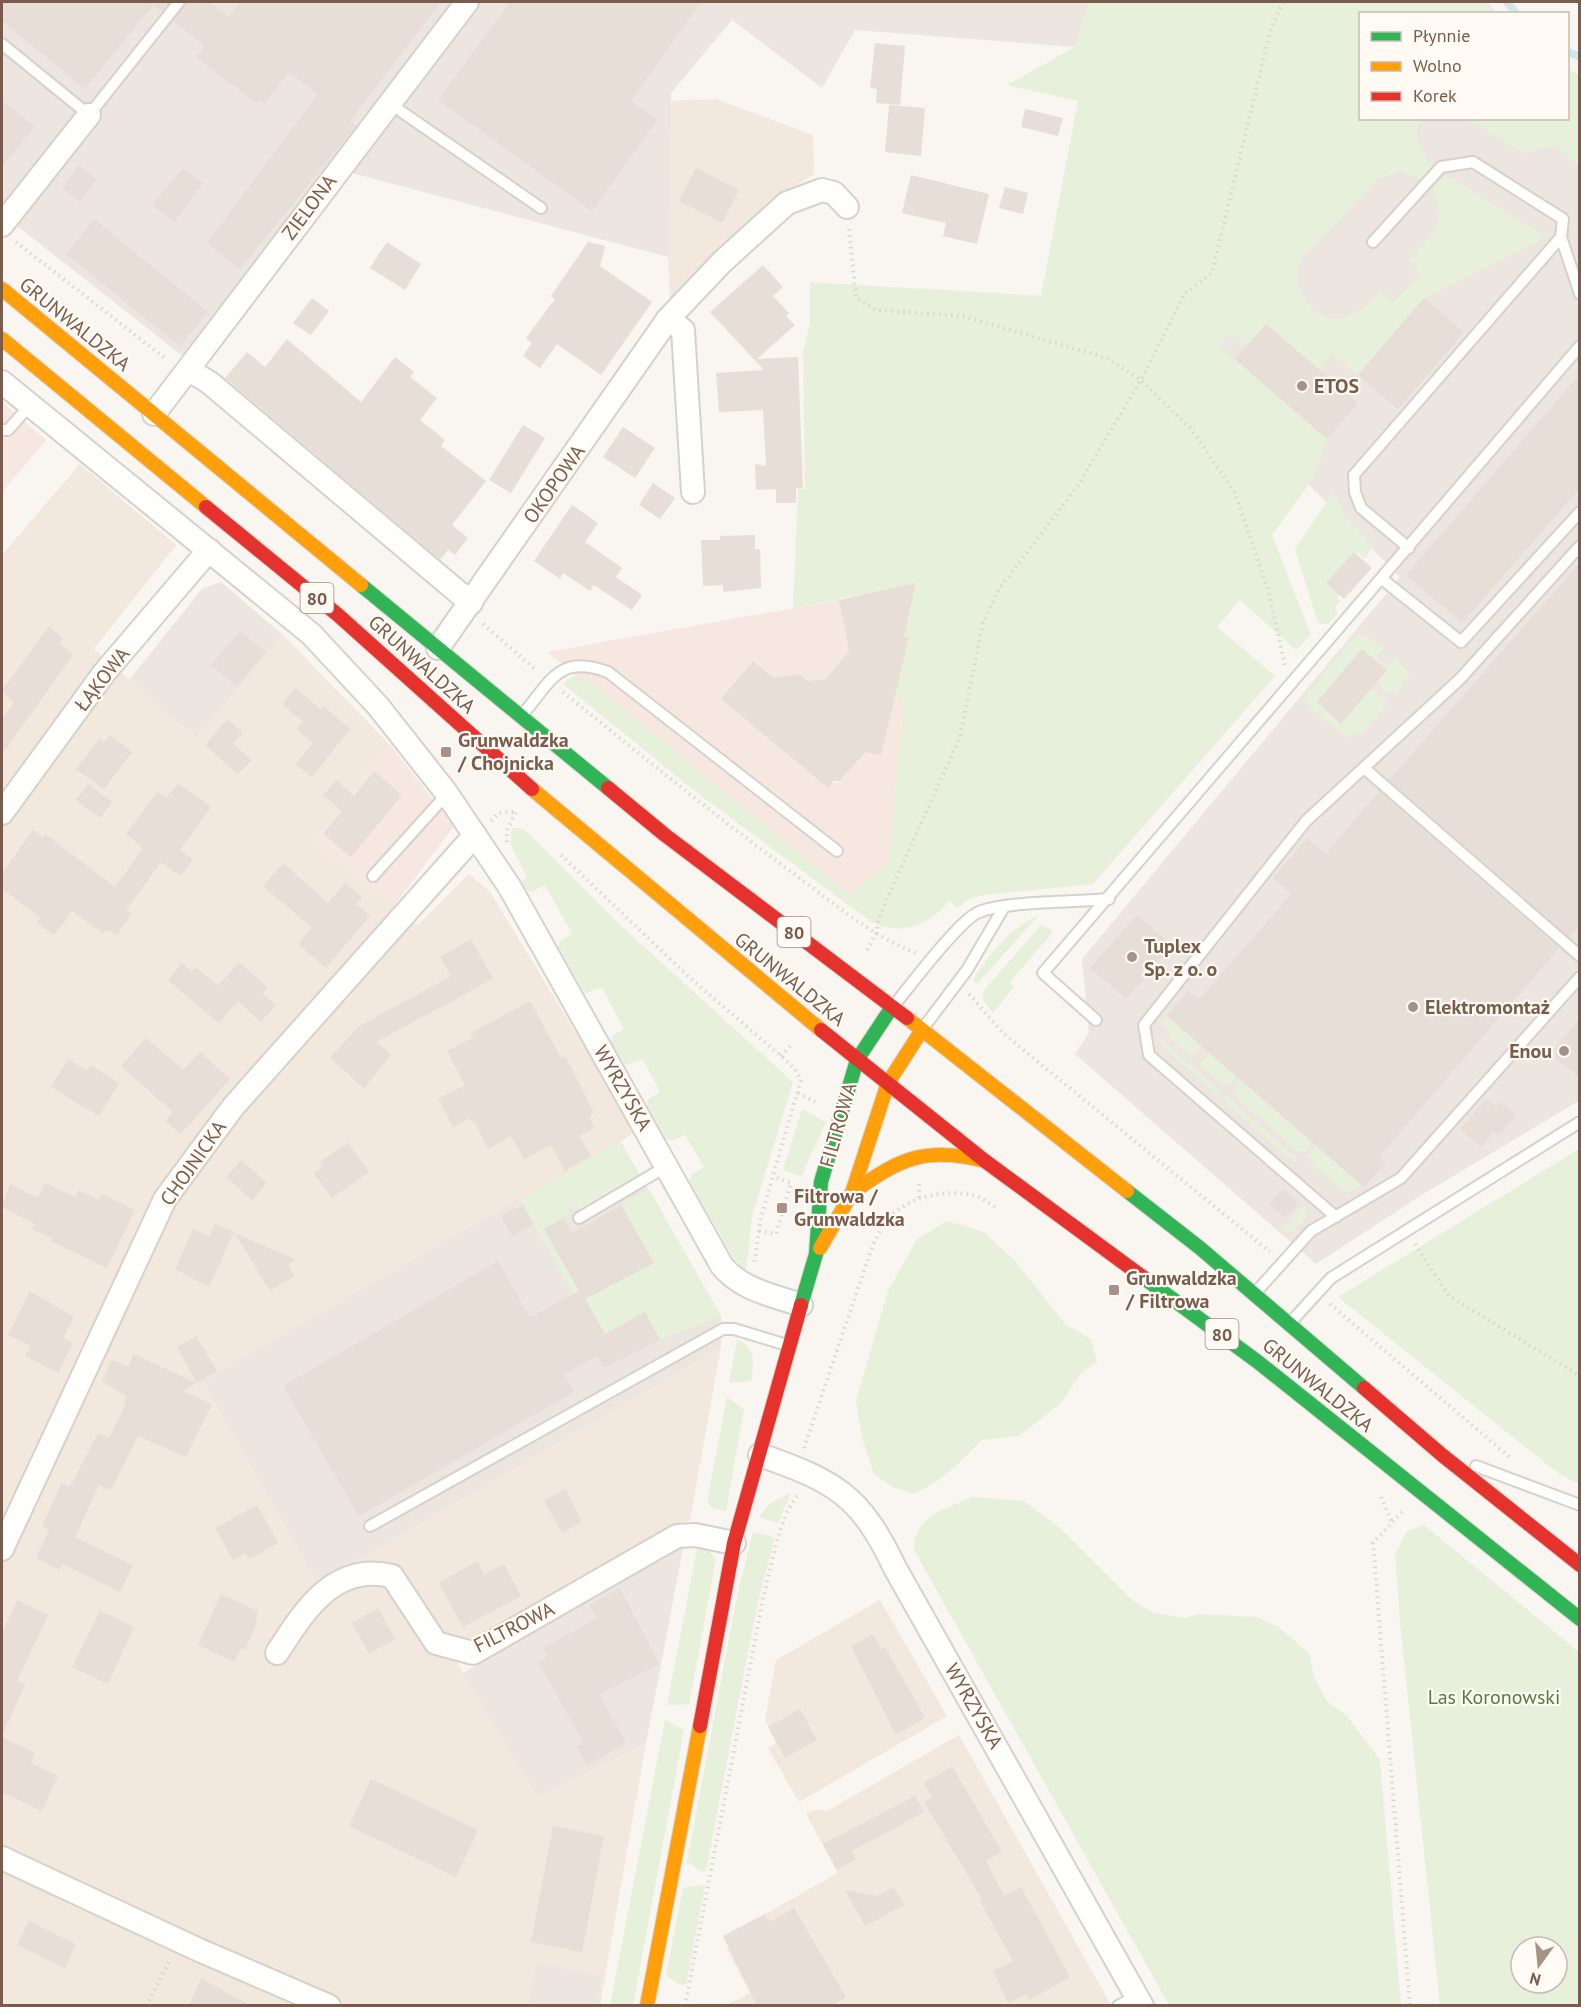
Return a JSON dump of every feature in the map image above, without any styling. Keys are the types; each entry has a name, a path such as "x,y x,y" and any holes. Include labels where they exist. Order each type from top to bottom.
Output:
{"main road":[{"name":"GRUNWALDZKA","path":"2,289 665,835 922,1030 1255,1293 1442,1455 1580,1565"},
{"name":"GRUNWALDZKA","path":"2,339 338,615 546,802 857,1060 985,1161 1258,1362 1580,1619"},
{"name":"FILTROWA","path":"647,2006 734,1543 816,1254 821,1182 857,1060 892,1007"},
{"name":"FILTROWA","path":"816,1254 852,1193 888,1083 922,1030"},
{"path":"852,1193 885,1168 921,1153 949,1152 985,1161"}],"street":[{"name":"ZIELONA","path":"154,414 467,2"},
{"path":"6,231 89,115"},
{"name":"OKOPOWA","path":"438,648 474,610 668,319 722,262 787,203 822,190 834,193 847,207"},
{"path":"668,319 683,330 693,492"},
{"path":"189,370 210,383 474,610"},
{"name":"WYRZYSKA","path":"2,382 311,634 349,673 447,794 509,886 722,1266 734,1279 747,1287 801,1305"},
{"name":"ŁĄKOWA","path":"2,813 104,673 209,550"},
{"name":"CHOJNICKA","path":"2,1549 165,1199 229,1112 475,835"},
{"name":"WYRZYSKA","path":"760,1455 829,1484 852,1499 864,1514 881,1539 1133,2002"},
{"name":"FILTROWA","path":"277,1653 304,1610 316,1597 351,1576 374,1572 392,1576 436,1643 473,1653 677,1536 695,1535 734,1543"},
{"path":"2,1858 329,2006"}],"lane":[{"path":"2,44 89,115 179,2"},
{"path":"389,103 541,208"},
{"path":"1373,242 1441,167 1473,162 1563,219 1561,237 1580,294"},
{"path":"1409,548 1361,508 1354,492 1354,475 1561,237"},
{"path":"1096,1020 1043,973 1109,899 1580,346"},
{"path":"2,430 8,430 30,405"},
{"path":"1382,579 1461,642 1580,512"},
{"path":"1336,1217 1149,1055 1144,1025 1306,821 1460,679 1580,546"},
{"path":"520,717 560,670 570,666 593,666 608,672 837,851"},
{"path":"1364,768 1580,956"},
{"path":"373,876 447,794"},
{"path":"892,1007 978,912 1004,907 1109,899"},
{"path":"922,1030 962,977 1004,907"},
{"path":"1255,1293 1311,1232 1401,1178 1580,977"},
{"path":"1290,1323 1331,1278 1580,1122"},
{"path":"579,1218 667,1166"},
{"path":"370,1527 723,1329 734,1329 790,1346"},
{"path":"1442,1455 1580,1504"}],"path":[{"path":"866,954 876,933 879,917 960,737 983,623 995,597 1077,488 1141,380 1185,293 1212,273 1271,28 1283,2"},
{"path":"847,207 856,298 876,310 963,316 1107,358 1141,380 1191,429 1235,492 1268,590 1290,687"},
{"path":"6,231 168,360"},
{"path":"474,610 497,638 712,814 876,933 917,953"},
{"path":"512,806 524,820"},
{"path":"475,835 499,813 516,812"},
{"path":"508,848 507,830 516,812"},
{"path":"556,850 690,978 782,1056 795,1069 801,1080 759,1231 753,1273"},
{"path":"782,1056 795,1041"},
{"path":"759,1231 776,1233 791,1183 773,1176"},
{"path":"809,1440 870,1253 890,1216 919,1198 941,1194 979,1197 998,1209"},
{"path":"1405,1230 1449,1296 1580,1376"},
{"path":"685,2006 763,1598 779,1537 792,1503 798,1496"},
{"path":"1402,1511 1373,1543 1410,2006"},
{"path":"146,2006 180,1940"}],"shaded area":[{"path":"2,2 1090,2 1075,47 855,30 822,88 732,20 671,93 668,257 337,169 184,357 2,214"},
{"path":"716,99 813,135 814,174 768,203 670,303 668,257 670,101"},
{"path":"1386,120 1527,120 1579,165 1579,1101 1420,1196 1316,1264 1075,1054 1089,1033 1082,959 1400,577 1172,345"},
{"path":"2,402 46,440 2,492"},
{"path":"80,464 176,545 94,649 196,738 283,635 390,745 314,841 418,925 469,874 490,892 636,1132 525,1197 318,1582 721,1347 690,1520 476,1639 458,1664 537,1797 646,1743 600,2005 2,2006 2,555"},
{"path":"221,582 283,635 196,738 129,680 202,589"},
{"path":"839,600 849,651 821,686 806,682 800,674 776,679 753,661 722,699 811,752 800,765 826,786 841,781 850,769 832,754 894,695 904,697 888,864 850,896 547,652"},
{"path":"390,745 454,826 394,906 313,841"},
{"path":"620,1141 721,1316 721,1347 318,1583 203,1381"},
{"path":"684,1543 646,1743 537,1797 463,1673"},
{"path":"880,1600 947,1716 799,1802 768,1748 777,1743 765,1720 776,1660"},
{"path":"959,1735 1111,2005 726,2005 750,1993 727,1949 765,1914 838,1873 806,1814 814,1810 827,1811"},
{"path":"537,1963 602,1977 597,2005 529,2005"}],"green space":[{"path":"1090,2 1487,2 1497,12 1359,12 1359,120 1422,120 1417,138 1432,168 1422,178 1399,171 1378,179 1302,258 1299,282 1302,294 1316,312 1327,317 1339,318 1352,315 1367,305 1380,291 1393,302 1421,273 1408,261 1435,229 1439,211 1432,190 1446,175 1546,237 1424,298 1358,375 1332,353 1319,369 1266,324 1247,345 1230,332 1219,346 1327,439 1315,476 1272,535 1311,635 1296,650 1240,600 1217,627 1275,676 1093,884 982,895 969,899 957,908 949,901 923,923 903,928 881,926 870,921 696,792 563,684 573,676 589,680 850,895 888,863 904,698 894,695 909,637 904,637 916,584 793,608 798,489 805,489 803,352 810,323 810,282 1041,296 1078,101 1007,85 1075,47"},
{"path":"1569,69 1579,76 1579,165 1556,145 1524,153 1468,120 1569,120"},
{"path":"1333,493 1343,506 1342,514 1373,546 1365,559 1355,551 1328,583 1340,594 1337,598 1340,601 1334,608 1338,613 1328,624 1318,623 1295,549"},
{"path":"1361,634 1385,648 1376,657 1386,666 1394,657 1408,670 1409,674 1397,693 1389,693 1376,683 1387,670 1362,649 1317,702 1341,723 1371,688 1384,699 1386,706 1362,734 1353,733 1345,737 1305,703 1305,697 1352,638"},
{"path":"511,828 524,829 619,924 793,1082 752,1217 746,1271 734,1259 690,1182 691,1175 704,1167 685,1135 671,1141 666,1139 647,1105 648,1099 660,1092 643,1059 625,1065 611,1042 613,1035 624,1030 602,987 585,993 558,947 560,941 572,934 545,885 532,892 526,890 521,881 527,877 511,845"},
{"path":"1038,916 977,984 974,981 976,975 1003,941 1019,926"},
{"path":"1042,924 1053,932 1010,982 1014,987 993,1013 982,998 985,989"},
{"path":"1167,1016 1201,1046 1191,1057 1169,1037 1168,1030 1161,1023"},
{"path":"1158,1036 1220,1091 1219,1096 1164,1047"},
{"path":"1209,1053 1237,1077 1228,1085 1222,1084 1199,1064"},
{"path":"1241,1080 1312,1142 1305,1151 1299,1152 1236,1097 1233,1089"},
{"path":"1226,1096 1297,1159 1294,1162 1222,1099"},
{"path":"802,1109 826,1122 801,1176 785,1171 784,1167"},
{"path":"620,1141 640,1176 579,1210 575,1205 568,1210 570,1214 544,1229 567,1269 624,1279 653,1263 621,1205 649,1189 721,1316 660,1340 645,1313 606,1336 599,1323 591,1327 520,1200"},
{"path":"1316,1145 1361,1185 1346,1193 1310,1162 1308,1156"},
{"path":"1579,1149 1579,1484 1558,1473 1338,1297"},
{"path":"1305,1204 1307,1216 1294,1230 1286,1233 1279,1231"},
{"path":"947,1221 984,1232 1016,1262 1065,1324 1091,1339 1097,1362 1082,1372 1061,1403 1019,1436 982,1440 942,1477 913,1494 893,1487 874,1474 862,1437 856,1401 888,1291 917,1239"},
{"path":"737,1339 751,1352 753,1368 751,1381 729,1383"},
{"path":"727,1397 744,1409 726,1511 712,1508 707,1501"},
{"path":"791,1493 778,1523 759,1517 769,1504"},
{"path":"973,1497 1024,1501 1060,1528 1133,1601 1152,1612 1184,1618 1200,1614 1256,1617 1278,1627 1309,1653 1314,1677 1327,1701 1347,1716 1380,1760 1401,2005 1169,2005 914,1550 915,1538 926,1521 943,1510"},
{"name":"Las Koronowski","path":"1424,1525 1579,1652 1579,2005 1440,2005 1395,1555 1407,1531"},
{"path":"753,1532 772,1536 774,1541 757,1606 706,1871 701,1871 687,1862 737,1596"},
{"path":"698,1544 704,1546 716,1559 689,1704 667,1705"},
{"path":"665,1720 684,1730 633,2005 610,2006"},
{"path":"705,1886 686,1985 679,1984 666,1975 683,1888"}],"building":[{"path":"2,2 170,2 162,12 153,5 85,89 2,21"},
{"path":"186,2 209,2 228,17 240,2 441,2 350,121 356,126 240,269 207,243 318,94 289,72 264,104 259,100 256,103 196,57 205,46 173,21"},
{"path":"510,2 701,2 631,101 657,120 592,211 438,100"},
{"path":"875,43 905,46 900,105 876,103 877,89 870,88"},
{"path":"2,100 35,126 2,167"},
{"path":"889,105 925,108 921,156 885,152"},
{"path":"1025,109 1063,118 1058,136 1021,127"},
{"path":"79,165 97,179 80,202 62,189"},
{"path":"183,168 203,183 174,222 152,205"},
{"path":"696,168 739,190 722,223 679,201"},
{"path":"911,175 989,194 977,244 943,236 946,223 902,213"},
{"path":"1005,187 1028,193 1023,214 999,208"},
{"path":"94,219 208,312 180,346 66,254"},
{"path":"387,242 421,264 405,290 370,268"},
{"path":"588,242 605,246 600,266 652,302 601,375 557,344 540,368 523,356 532,343 526,338 555,299 551,296"},
{"path":"763,265 783,287 773,296 789,313 786,316 795,325 757,359 798,357 803,488 796,488 796,503 776,503 776,489 756,490 755,464 766,466 763,410 719,412 716,373 764,370 710,312"},
{"path":"312,298 329,311 311,335 293,323"},
{"path":"1424,298 1464,332 1398,409 1358,375"},
{"name":"ETOS","path":"1266,324 1358,403 1327,439 1235,359"},
{"path":"287,339 361,402 395,357 414,372 410,377 437,398 420,420 445,440 441,446 486,481 452,525 468,538 455,555 448,550 440,560 225,378 247,352 265,367"},
{"path":"1580,374 1580,488 1462,623 1406,575"},
{"path":"523,425 545,438 511,493 489,480"},
{"path":"623,427 655,448 635,478 603,457"},
{"path":"653,483 675,498 660,519 639,505"},
{"path":"572,505 598,523 585,542 622,568 616,577 642,595 632,610 594,585 590,591 563,573 560,579 534,561"},
{"path":"755,535 755,549 760,549 761,588 723,592 723,585 703,586 701,540 720,540 720,536"},
{"path":"1354,552 1372,568 1344,599 1326,583"},
{"path":"1580,563 1580,925 1569,937 1389,780"},
{"path":"916,583 904,637 909,637 881,755 865,752 840,781 834,781 828,788 721,699 753,661 774,678 800,674 808,681 826,679 849,651 839,600"},
{"path":"49,626 63,639 59,643 73,655 2,754 2,719 14,703 2,691"},
{"path":"240,631 266,652 237,686 211,665"},
{"path":"1362,649 1387,670 1341,724 1317,702"},
{"path":"296,688 320,709 323,706 350,729 312,777 295,764 313,743 297,729 303,722 282,704"},
{"path":"227,719 243,733 233,744 252,760 238,774 205,745"},
{"path":"110,735 132,752 104,789 76,769 99,739 104,743"},
{"path":"374,771 402,795 351,857 323,834 342,811 323,795 336,780 354,796"},
{"path":"178,783 211,807 180,850 193,860 180,876 161,862 126,910 131,914 117,935 106,930 103,933 72,911 54,935 37,923 41,918 2,889 2,873 33,830 43,837 45,834 115,887 143,848 126,834 157,792 166,798"},
{"path":"88,784 112,802 100,818 76,800"},
{"path":"1379,791 1559,948 1379,1157 1386,1163 1364,1187 1167,1016 1188,991 1199,1000 1291,894 1273,878 1307,838 1326,854"},
{"path":"283,863 328,903 345,883 362,897 356,904 370,916 326,968 298,944 312,928 263,886"},
{"name":"Tuplex Sp. z o. o","path":"1137,915 1173,946 1126,999 1090,968"},
{"path":"471,939 493,979 376,1042 391,1055 364,1088 330,1058 358,1027 451,976 440,957"},
{"path":"239,962 267,987 262,993 276,1005 261,1022 238,1001 219,1023 168,980 182,963 192,971 196,967 218,986"},
{"path":"530,1001 561,1058 565,1056 594,1113 589,1117 595,1128 579,1136 591,1156 565,1171 551,1145 524,1159 511,1136 488,1149 474,1121 471,1122 469,1118 453,1127 438,1099 465,1085 447,1051 474,1037 471,1033"},
{"path":"1580,1019 1580,1078 1556,1058 1555,1048"},
{"path":"146,1038 183,1070 200,1052 230,1079 181,1134 165,1121 173,1112 121,1066"},
{"path":"68,1059 87,1071 90,1065 119,1083 99,1116 51,1087"},
{"path":"1487,1099 1496,1107 1501,1101 1517,1115 1498,1136 1493,1132 1481,1147 1460,1129"},
{"path":"348,1143 369,1172 332,1198 314,1173 323,1167 320,1162"},
{"path":"241,1160 267,1183 252,1200 226,1177"},
{"path":"45,1183 75,1197 78,1190 99,1200 102,1194 135,1210 107,1268 51,1241 52,1238 32,1229 35,1224 2,1207 10,1184 38,1198"},
{"path":"1283,1189 1299,1203 1286,1218 1269,1204"},
{"path":"523,1205 534,1224 512,1236 501,1216"},
{"path":"621,1205 654,1263 585,1299 605,1334 645,1312 660,1340 604,1368 597,1356 564,1374 574,1392 359,1516 283,1386 498,1261 530,1317 579,1291 544,1229 563,1218 572,1233"},
{"path":"215,1224 234,1232 209,1287 175,1269 193,1229 209,1237"},
{"path":"235,1233 296,1260 288,1265 295,1276 270,1291"},
{"path":"30,1291 74,1317 63,1338 73,1343 58,1373 25,1356 31,1346 8,1335"},
{"path":"196,1336 217,1371 197,1383 177,1347"},
{"path":"134,1354 196,1383 183,1391 212,1404 186,1457 138,1436 111,1490 99,1485 75,1537 133,1565 120,1592 62,1564 60,1570 36,1558 49,1530 42,1526 62,1483 70,1487 98,1433 109,1438 126,1404 123,1402 126,1396 102,1381 112,1359 128,1367"},
{"path":"565,1489 582,1522 562,1533 544,1500"},
{"path":"257,1505 278,1543 249,1559 246,1553 233,1560 215,1528"},
{"path":"477,1561 484,1575 504,1564 521,1596 463,1627 439,1583"},
{"path":"620,1588 659,1664 599,1694 626,1743 587,1765 577,1747 584,1743 538,1662 548,1656 543,1648 597,1618 589,1605"},
{"path":"221,1594 258,1611 255,1627 245,1650 241,1648 234,1662 198,1645"},
{"path":"17,1600 48,1615 17,1681 25,1685 2,1736 2,1633"},
{"path":"378,1608 395,1639 369,1654 352,1623"},
{"path":"100,1611 134,1627 108,1684 72,1667"},
{"path":"873,1634 881,1649 885,1647 925,1718 896,1735 851,1646"},
{"path":"800,1709 817,1740 785,1758 768,1727"},
{"path":"2,1737 35,1753 31,1763 58,1776 42,1811 2,1792"},
{"path":"952,1766 1002,1852 986,1861 1004,1896 1021,1887 1070,1977 1030,2000 1027,1994 1008,2003 993,1971 1013,1961 980,1901 982,1899 924,1802 932,1797 924,1783"},
{"path":"371,1779 478,1830 456,1877 349,1826"},
{"path":"915,1796 924,1812 852,1851 856,1859 837,1870 823,1844"},
{"path":"553,1826 604,1836 582,1952 531,1942"},
{"path":"894,1887 904,1905 865,1926 845,1890 878,1896"},
{"path":"794,1908 846,1997 831,2006 757,2006 723,1936 765,1914 769,1922"},
{"path":"29,1921 76,1944 65,1968 17,1945"},
{"path":"201,1978 251,2006 189,2006"}],"waterway":[{"path":"1507,2 1514,12"},
{"path":"1569,52 1580,57"}],"traffic: fast":[{"path":"361,585 608,788"},
{"path":"801,1305 816,1254 821,1182 857,1060 892,1007"},
{"path":"1127,1191 1200,1248 1364,1388"},
{"path":"1144,1278 1258,1362 1580,1619"}],"traffic: slow":[{"path":"2,289 361,585"},
{"path":"2,339 206,507"},
{"path":"532,789 821,1030"},
{"path":"907,1018 1127,1191"},
{"path":"820,1248 852,1193 888,1083 922,1030"},
{"path":"852,1193 885,1171 914,1158 946,1155 985,1161"},
{"path":"647,2006 700,1726"}],"traffic: jam":[{"path":"206,507 338,615 532,789"},
{"path":"608,788 665,835 907,1018"},
{"path":"821,1030 985,1161 1144,1278"},
{"path":"700,1726 734,1543 801,1305"},
{"path":"1364,1388 1442,1455 1580,1565"}],"place":[{"name":"ETOS","path":"1302,386"},
{"name":"Grunwaldzka / Chojnicka","path":"446,752"},
{"name":"Tuplex Sp. z o. o","path":"1132,957"},
{"name":"Elektromontaż","path":"1413,1007"},
{"name":"Enou","path":"1564,1051"},
{"name":"Filtrowa / Grunwaldzka","path":"782,1208"},
{"name":"Grunwaldzka / Filtrowa","path":"1114,1290"}]}
